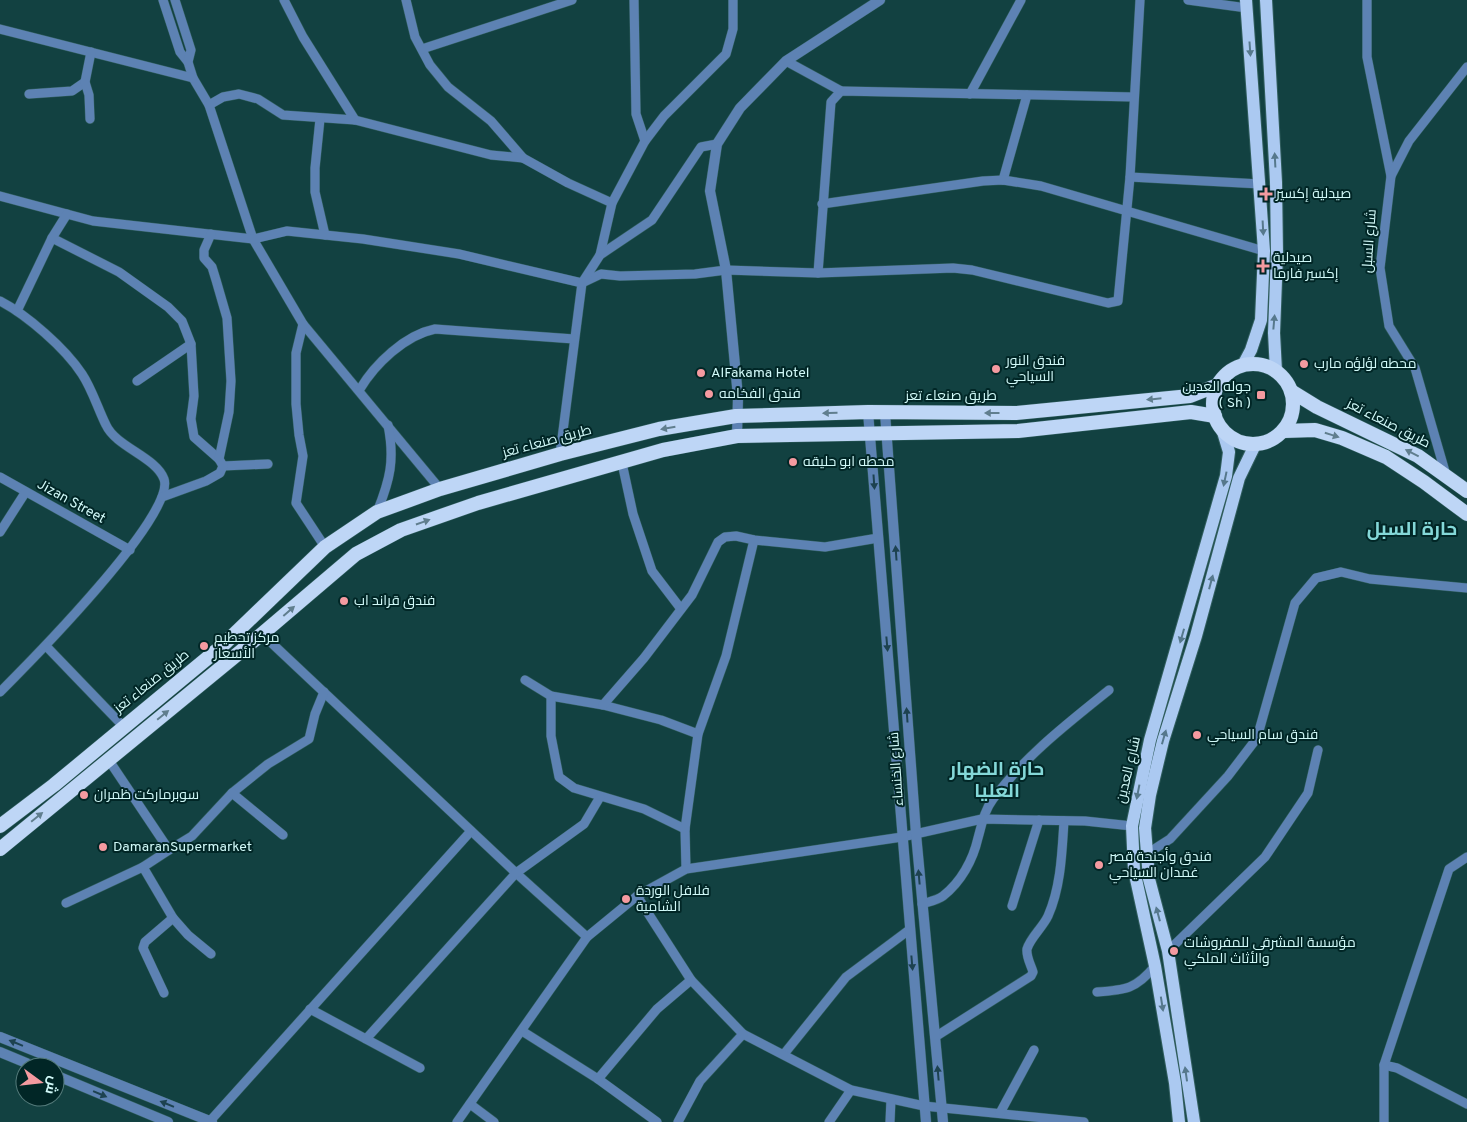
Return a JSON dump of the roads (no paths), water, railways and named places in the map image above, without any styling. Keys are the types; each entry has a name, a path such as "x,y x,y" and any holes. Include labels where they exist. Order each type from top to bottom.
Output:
{"highway":[{"path":"1243,365 1260,365 1276,371 1285,380 1291,391 1294,403 1291,418 1284,431 1276,438 1255,445 1238,442 1223,432 1215,416 1214,400 1218,385 1224,376 1243,365"},
{"name":"طريق صنعاء تعز","path":"0,826 222,646 325,547 376,512 471,479 560,454 659,429 736,416 868,412 1016,413 1190,396 1218,385"},
{"name":"طريق صنعاء تعز","path":"1291,391 1317,407 1418,456 1467,491"},
{"path":"0,849 262,634 356,554 401,530 478,503 663,450 737,436 1018,431 1191,412 1215,416"},
{"path":"1284,431 1315,430 1342,438 1386,457 1467,514"},
{"path":"471,479 478,503"}],"main road":[{"path":"1266,0 1276,200 1277,295 1274,332 1276,371"},
{"path":"1243,365 1251,350 1261,320 1264,251 1246,4"},
{"name":"شارع العدين","path":"1179,1122 1175,1083 1155,966 1134,870 1132,826 1150,740 1226,476 1229,452 1223,432"},
{"name":"شارع العدين","path":"1194,1122 1168,951 1149,879 1145,828 1150,795 1163,741 1196,636 1239,478 1255,445"}],"street":[{"path":"163,0 180,52 188,62 193,78 209,105 253,239 303,324 360,389 440,489"},
{"path":"175,0 191,50 188,62"},
{"path":"284,0 308,46 355,120"},
{"path":"406,0 415,38 430,65 448,86 491,121 523,158 568,183 612,203"},
{"path":"634,0 636,114 645,142"},
{"path":"560,454 582,283 600,255 612,203 645,142 664,116 726,54 733,29 733,0"},
{"path":"737,436 736,416 738,397 726,270 710,191 717,144 740,108 786,62 880,0"},
{"path":"970,94 1020,0"},
{"path":"0,196 93,221 253,239 287,231 325,235 459,254 582,283 601,274 620,276 695,274 726,270 818,273 953,268 972,270 1108,303 1118,301 1130,177 1140,0"},
{"path":"1188,0 1246,4"},
{"name":"شارع السبل","path":"1367,0 1367,57 1391,176 1380,268 1389,326 1415,368 1446,475"},
{"path":"422,50 568,1"},
{"path":"0,29 193,78"},
{"path":"90,119 89,95 85,82 91,52"},
{"path":"786,62 841,91 1134,97"},
{"path":"1391,176 1409,141 1467,67"},
{"path":"29,94 72,91 85,82"},
{"path":"818,273 831,102 841,91"},
{"path":"209,105 222,97 238,94 258,99 282,115 355,120 491,155 523,158"},
{"path":"1004,180 1027,95"},
{"path":"320,119 314,168 315,192 325,235"},
{"path":"600,255 652,220 701,148 717,144"},
{"path":"1130,177 1260,184"},
{"path":"822,204 983,181 1004,180 1041,186 1264,251"},
{"path":"17,312 52,238 67,214"},
{"path":"162,497 220,474 229,412 231,381 227,318 212,267 204,258 204,250 211,234"},
{"path":"52,238 119,272 168,307 182,321 191,344 194,396 191,419 194,437 221,462 268,464"},
{"path":"0,301 36,325 82,374 107,429 158,469 164,480 162,497 130,550 46,646 0,692"},
{"path":"303,324 296,353 298,420 304,456 296,503 325,547"},
{"path":"360,389 378,365 413,337 426,331 435,329 574,339"},
{"path":"137,381 191,344"},
{"name":"شارع الخنساء","path":"868,412 926,1122"},
{"name":"شارع الخنساء","path":"885,413 916,834 943,1122"},
{"path":"376,512 385,491 392,461 388,424"},
{"path":"622,463 633,514 652,572 681,609"},
{"name":"Jizan Street","path":"0,477 25,493 130,550"},
{"path":"0,532 25,493"},
{"path":"603,705 644,658 692,594 718,542 725,538 736,536 754,540 825,547 878,538"},
{"path":"686,869 685,829 698,734 726,656 754,540"},
{"path":"1148,853 1170,839 1228,776 1257,738 1295,603 1316,578 1341,572 1370,578 1467,588"},
{"path":"262,634 586,937"},
{"path":"46,646 123,726"},
{"path":"524,680 551,696 603,705 662,720 698,734"},
{"path":"922,904 942,897 960,879 972,857 982,819 992,801 1048,740 1109,690"},
{"path":"66,903 143,867 192,836 232,793 268,764 309,739 315,714 324,692"},
{"path":"551,696 551,736 559,777 574,788 644,809 685,829"},
{"path":"1168,951 1265,857 1308,793 1318,750"},
{"path":"108,759 169,850"},
{"path":"232,793 283,835"},
{"path":"366,1039 516,873 584,824 600,797"},
{"path":"457,1122 586,937 636,896 686,869 902,837 982,819 1064,821 1132,826"},
{"path":"1012,906 1039,820"},
{"path":"935,1037 1031,976 1034,972 1028,960 1027,950 1048,916 1055,895 1061,860 1064,821"},
{"path":"0,1037 211,1122 471,831"},
{"path":"1384,1122 1384,1065 1449,869 1467,858"},
{"path":"143,867 172,918 188,935 211,954"},
{"path":"636,896 691,980 743,1034 851,1090 924,1106 1084,1122"},
{"path":"164,993 143,948 145,942 172,918"},
{"path":"784,1054 846,977 909,930"},
{"path":"1097,992 1121,991 1138,984 1155,966"},
{"path":"598,1079 657,1008 691,980"},
{"path":"310,1009 420,1068"},
{"path":"522,1031 598,1079 657,1122"},
{"path":"681,1121 700,1081 743,1034"},
{"path":"1000,1114 1034,1050"},
{"path":"0,1052 15,1058"},
{"path":"1384,1065 1397,1068 1467,1104"},
{"path":"65,1079 168,1122"},
{"path":"829,1122 851,1090"},
{"path":"890,1122 891,1099"},
{"path":"470,1104 494,1122"}],"place":[{"name":"صيدلية إكسير","path":"1266,194"},
{"name":"صيدلية إكسير فارما","path":"1263,266"},
{"name":"محطه لؤلؤه مارب","path":"1304,364"},
{"name":"فندق النور السياحي","path":"996,369"},
{"name":"AlFakama Hotel","path":"701,373"},
{"name":"فندق الفخامه","path":"709,394"},
{"name":"جوله العدين ( Sh )","path":"1261,395"},
{"name":"محطه ابو حليقه","path":"793,462"},
{"name":"فندق قراند اب","path":"344,601"},
{"name":"مركز تحطيم الأسعار","path":"204,646"},
{"name":"فندق سام السياحي","path":"1197,735"},
{"name":"سوبرماركت ظمران","path":"84,795"},
{"name":"DamaranSupermarket","path":"103,847"},
{"name":"فندق وأجنحة قصر غمدان السياحي","path":"1099,865"},
{"name":"فلافل الوردة الشامية","path":"626,899"},
{"name":"مؤسسة المشرقي للمفروشات والأثاث الملكي","path":"1174,951"}],"district":[{"name":"حارة السبل","path":"1412,530"},
{"name":"حارة الضهار العليا","path":"997,781"}]}
